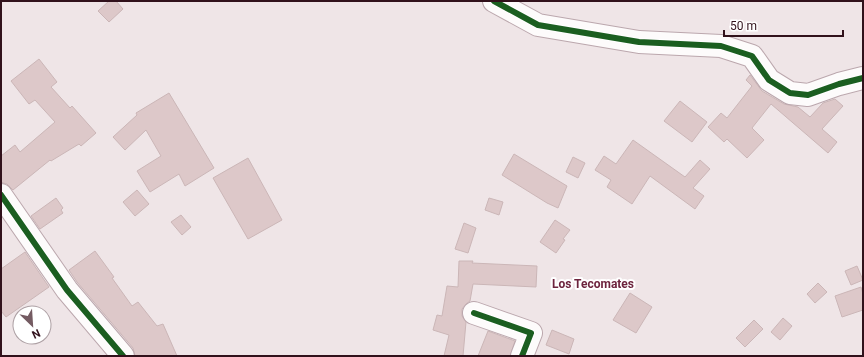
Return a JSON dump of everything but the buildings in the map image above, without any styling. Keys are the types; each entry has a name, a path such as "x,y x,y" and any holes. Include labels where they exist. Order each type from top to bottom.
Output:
{"street":[{"path":"494,1 538,25 639,42 720,46 752,56 769,80 790,93 808,95 863,78"},
{"path":"1,195 67,290 123,356"},
{"path":"474,313 531,333 522,356"}],"cycle path":[{"path":"494,1 538,25 639,42 721,46 752,56 769,80 790,93 808,95 839,84 863,78"},
{"path":"1,195 67,290 123,356"},
{"path":"474,313 531,333 522,356"}],"district":[{"name":"Los Tecomates","path":"593,284"}]}
